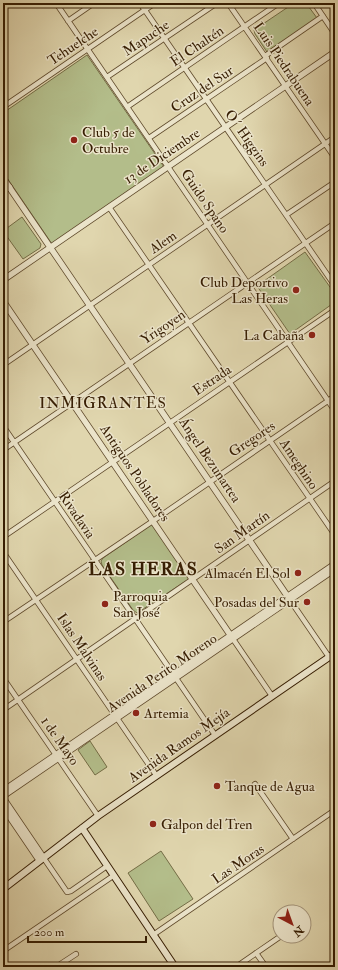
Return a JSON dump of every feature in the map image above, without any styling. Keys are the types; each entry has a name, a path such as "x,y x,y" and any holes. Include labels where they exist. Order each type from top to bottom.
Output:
{"main road":[{"name":"Avenida Ramos Mejía","path":"3,889 98,816 332,655"},
{"path":"82,828 175,967"}],"street":[{"name":"Guido Spano","path":"56,3 335,411"},
{"path":"68,21 94,3"},
{"name":"O´ Higgins","path":"140,3 335,286"},
{"name":"Tehuelche","path":"3,107 155,3"},
{"name":"Mapuche","path":"107,77 217,3"},
{"name":"Luis Piedrabuena","path":"228,3 335,158"},
{"name":"El Chaltén","path":"127,107 279,3"},
{"path":"314,3 335,34"},
{"name":"Cruz del Sur","path":"148,138 323,16"},
{"name":"13 de Diciembre","path":"3,280 335,52"},
{"name":"Alem","path":"3,365 335,137"},
{"name":"Ángel Bezunartea","path":"3,178 289,598 332,655"},
{"path":"286,215 335,182"},
{"path":"3,192 10,187"},
{"name":"Ameghino","path":"109,207 335,535"},
{"name":"Yrigoyen","path":"3,450 335,223"},
{"name":"Antiguos Pobladores","path":"3,301 232,637"},
{"name":"Estrada","path":"3,537 335,310"},
{"name":"Gregores","path":"3,622 335,396"},
{"name":"Rivadavia","path":"3,426 214,735"},
{"name":"San Martín","path":"3,710 335,481"},
{"name":"Islas Malvinas","path":"3,552 156,775"},
{"name":"Avenida Perito Moreno","path":"3,797 57,757 289,598 335,564"},
{"name":"Avenida Perito Moreno","path":"289,598 335,569"},
{"path":"232,637 272,696"},
{"name":"1 de Mayo","path":"3,678 98,816"},
{"name":"Avenida Perito Moreno","path":"3,791 57,757"},
{"path":"255,784 293,839"},
{"path":"3,797 41,859"},
{"path":"3,807 67,892 107,866"},
{"name":"Las Moras","path":"153,935 335,810"},
{"path":"3,951 113,876"},
{"path":"236,967 272,942"},
{"path":"256,953 266,967"},
{"path":"56,967 76,954"}],"green space":[{"path":"294,3 306,3 317,18 267,52 254,30"},
{"name":"Club 5 de Octubre","path":"87,55 164,167 52,244 3,172 3,113"},
{"path":"22,217 41,244 40,248 23,259 3,231"},
{"name":"Club Deportivo Las Heras","path":"305,252 335,294 335,302 290,334 257,286"},
{"path":"152,524 189,578 137,613 133,610 102,565 101,561 103,558"},
{"path":"90,741 107,767 95,775 78,750"},
{"path":"161,851 193,899 159,921 128,873"}],"place":[{"name":"Club 5 de Octubre","path":"74,140"},
{"name":"Club Deportivo Las Heras","path":"296,290"},
{"name":"La Cabaña","path":"312,335"},
{"name":"Almacén El Sol","path":"298,573"},
{"name":"Posadas del Sur","path":"307,602"},
{"name":"Parroquia San José","path":"105,604"},
{"name":"Artemia","path":"136,713"},
{"name":"Tanque de Agua","path":"217,786"},
{"name":"Galpon del Tren","path":"153,824"}],"district":[{"name":"INMIGRANTES","path":"103,403"},
{"name":"LAS HERAS","path":"143,569"}]}
